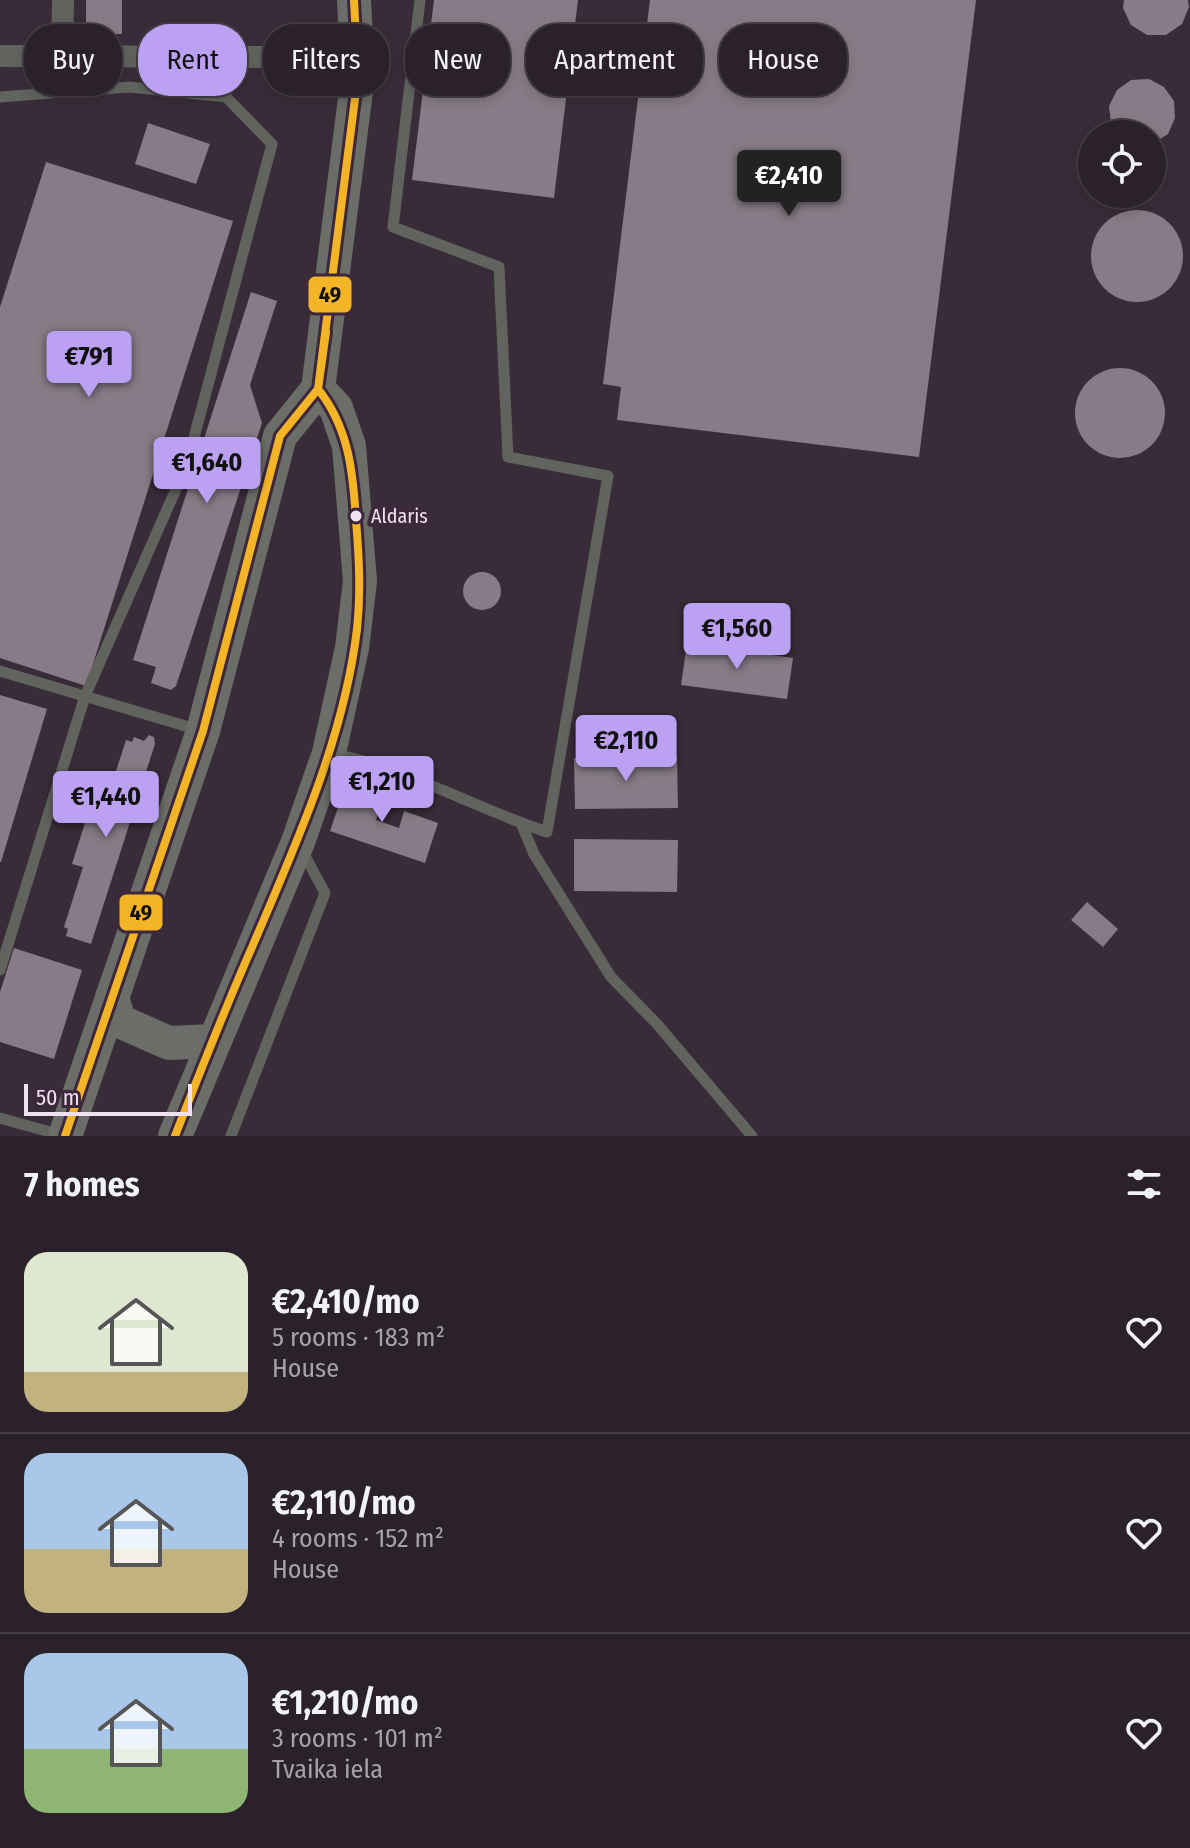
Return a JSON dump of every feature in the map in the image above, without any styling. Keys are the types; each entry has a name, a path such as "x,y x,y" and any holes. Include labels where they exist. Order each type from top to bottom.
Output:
{"main road":[{"path":"354,0 355,24"},
{"path":"64,1136 203,731 280,436 318,389 355,96"},
{"path":"175,1136 212,1041 298,842 329,753 352,648 360,581 349,446 336,408 318,389"},
{"path":"112,997 119,1021 156,1038 191,1044 212,1041"}],"street":[{"path":"63,0 63,24"},
{"path":"0,56 24,56"},
{"path":"122,56 263,57"}],"lane":[{"path":"329,753 378,763 547,832 608,476 508,457 499,267 393,227 420,0"},
{"path":"0,97 129,87 226,97 272,144 187,464 85,696 0,970"},
{"path":"0,671 203,731"},
{"path":"521,823 534,854 611,977 657,1024 752,1136"},
{"path":"231,1136 325,893 298,842"},
{"path":"0,1118 64,1136"}],"building":[{"path":"86,0 122,0 122,24 86,24"},
{"path":"434,0 578,0 575,24 526,24 526,96 566,96 554,198 412,180 422,96 510,96 510,24 431,24"},
{"path":"650,0 976,0 919,457 617,420 621,387 603,384 638,96 703,96 703,24 647,24"},
{"path":"1124,0 1188,0 1189,7 1182,24 1166,35 1147,35 1131,25 1123,8"},
{"path":"1149,79 1164,87 1174,101 1175,118 1168,134 1166,120 1111,120 1109,106 1117,90 1131,80"},
{"path":"148,123 210,144 196,184 135,164"},
{"path":"46,162 233,221 86,686 0,658 0,307"},
{"path":"1137,210 1155,213 1170,223 1180,238 1183,256 1180,274 1170,289 1155,299 1137,302 1119,299 1104,289 1094,274 1091,256 1094,238 1104,223 1119,213"},
{"path":"251,292 277,301 250,385 262,423 176,686 171,690 151,683 156,667 133,660"},
{"path":"1120,368 1137,371 1152,381 1162,396 1165,413 1162,430 1152,445 1137,455 1120,458 1103,455 1088,445 1078,430 1075,413 1078,396 1088,381 1103,371"},
{"path":"482,572 496,577 501,591 496,605 482,610 468,605 463,591 468,577"},
{"path":"687,643 793,658 787,699 681,685"},
{"path":"0,695 47,709 1,862 0,862"},
{"path":"149,735 154,737 155,744 91,944 66,936 68,929 64,927 83,867 72,864 94,794 107,799 126,740 132,742 134,737 144,741"},
{"path":"677,757 678,808 575,809 574,758"},
{"path":"347,781 385,793 376,820 399,828 404,811 438,823 425,863 330,831"},
{"path":"574,839 678,840 677,892 574,891"},
{"path":"1087,902 1118,929 1103,947 1071,920"},
{"path":"14,948 82,970 54,1059 0,1042 0,992"}],"transit line":[{"name":"49","path":"65,1136 203,731 280,436 318,389 358,75 354,0"},
{"name":"49","path":"175,1136 316,790 330,751 351,670 359,602 355,502 343,435 318,389 326,332"}],"place":[{"name":"Aldaris","path":"356,516"}]}
